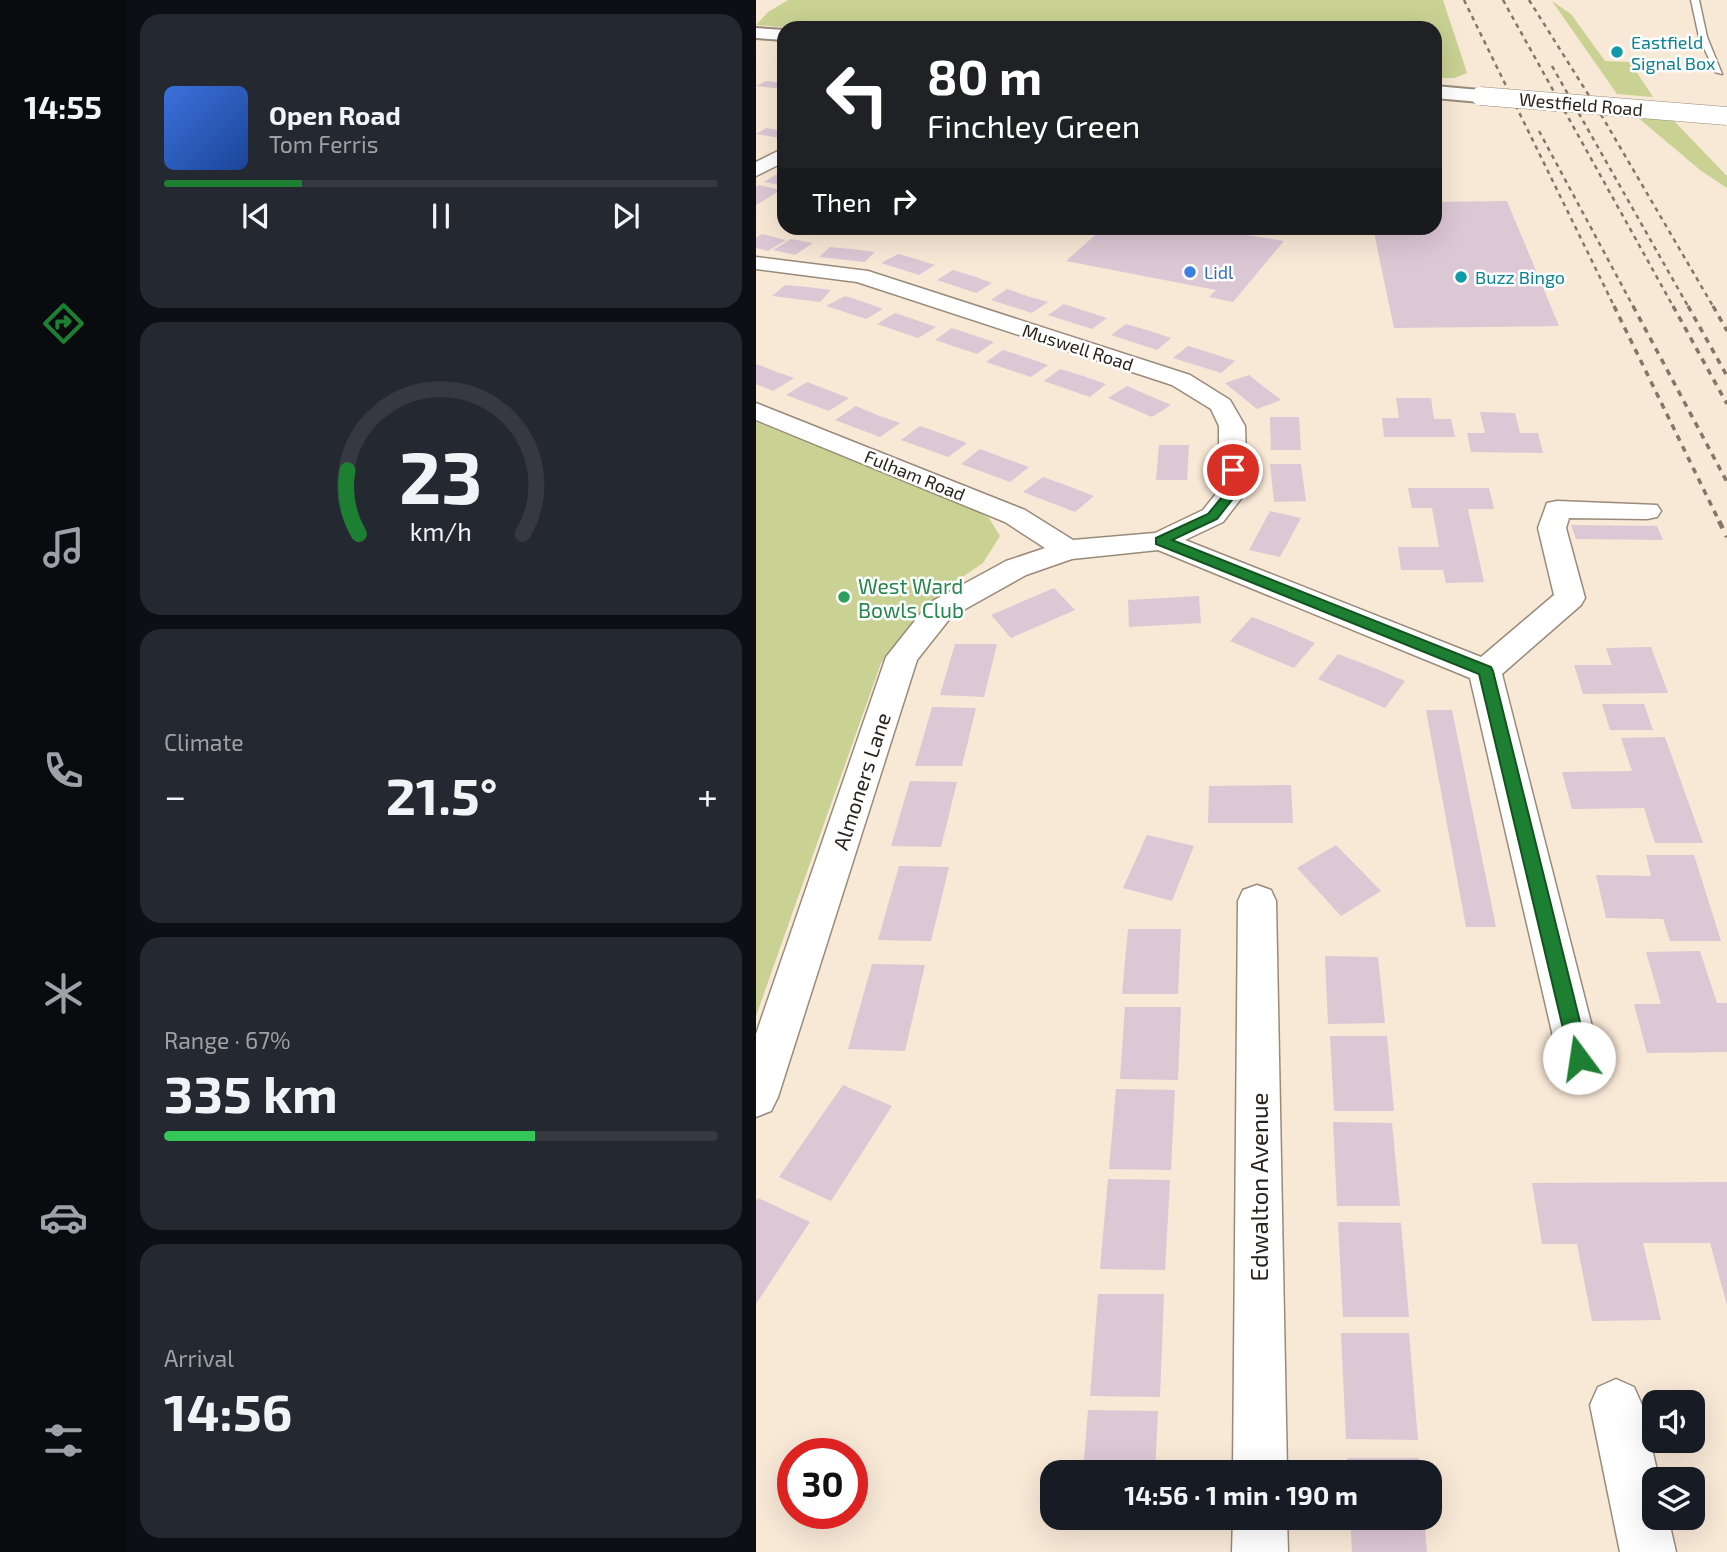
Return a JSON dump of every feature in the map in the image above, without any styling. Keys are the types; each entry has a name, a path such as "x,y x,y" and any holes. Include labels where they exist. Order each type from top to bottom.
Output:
{"street":[{"path":"756,33 777,34"},
{"name":"Westfield Road","path":"1442,93 1727,116"},
{"path":"756,170 777,158"},
{"name":"Muswell Road","path":"756,263 860,276 1181,380 1221,405 1232,426 1233,491 1213,516 1161,541"},
{"name":"Fulham Road","path":"756,411 1015,516 1068,550"},
{"path":"1485,671 1570,598 1552,528 1556,509 1647,511"},
{"path":"1161,541 1485,671"},
{"name":"Almoners Lane","path":"756,1097 902,657 940,610 1016,568 1068,550 1161,541"},
{"path":"1485,671 1579,1058"},
{"name":"Edwalton Avenue","path":"1257,901 1260,1460"},
{"path":"1616,1405 1648,1552"},
{"path":"1260,1530 1260,1552"}],"lane":[{"path":"1695,0 1703,37 1719,72"}],"green space":[{"path":"788,0 1443,0 1467,73 1454,78 1442,78 1442,21 777,21 777,27 756,25 768,12"},
{"path":"1552,1 1571,14 1605,61 1630,62 1653,97 1617,94"},
{"path":"1636,116 1673,120 1727,176 1727,188 1700,170"},
{"path":"756,422 969,506 989,518 1000,536 983,563 952,584 931,604 881,663 756,1016"}],"building":[{"path":"766,81 777,82 777,88 756,86"},
{"path":"766,128 777,130 777,138 756,134"},
{"path":"777,174 777,185 764,182"},
{"path":"759,185 777,189 777,192 756,205 756,187"},
{"name":"Buzz Bingo","path":"1507,201 1559,326 1394,328 1374,235 1442,235 1442,202"},
{"path":"762,234 786,240 768,251 756,248 756,238"},
{"name":"Lidl","path":"1095,235 1248,235 1284,241 1233,302 1209,297 1216,290 1066,261"},
{"path":"791,239 813,243 795,255 773,250"},
{"path":"830,247 875,252 865,262 819,257"},
{"path":"898,254 935,265 919,275 881,263"},
{"path":"953,270 992,283 976,293 937,280"},
{"path":"785,285 831,290 820,302 772,296"},
{"path":"1007,289 1048,302 1032,313 991,300"},
{"path":"845,296 883,309 866,319 826,306"},
{"path":"1064,304 1107,318 1092,329 1048,315"},
{"path":"895,313 936,327 918,338 877,324"},
{"path":"1126,324 1171,338 1157,350 1111,335"},
{"path":"952,328 994,342 977,354 935,340"},
{"path":"1188,346 1235,361 1221,373 1173,358"},
{"path":"1003,350 1048,365 1031,377 986,362"},
{"path":"756,364 794,378 773,391 756,384"},
{"path":"1060,369 1106,384 1090,397 1044,381"},
{"path":"1249,375 1281,400 1257,409 1225,383"},
{"path":"807,382 849,398 829,411 786,395"},
{"path":"1127,386 1171,405 1152,417 1108,398"},
{"path":"1396,398 1431,398 1434,419 1451,419 1455,437 1384,437 1382,418 1399,418"},
{"path":"856,406 900,423 880,437 835,420"},
{"path":"1480,412 1515,413 1520,433 1538,433 1543,453 1471,452 1467,433 1485,433"},
{"path":"1270,417 1299,417 1301,450 1271,450"},
{"path":"920,426 967,443 948,457 901,440"},
{"path":"1159,445 1189,445 1187,480 1156,480"},
{"path":"980,449 1029,467 1010,482 961,464"},
{"path":"1270,464 1301,464 1306,501 1274,502"},
{"path":"1043,477 1094,496 1075,512 1023,492"},
{"path":"1408,488 1489,488 1494,509 1468,509 1484,582 1446,583 1443,570 1401,570 1398,547 1439,547 1432,508 1412,508"},
{"path":"1270,511 1301,518 1280,557 1249,550"},
{"path":"1571,525 1657,526 1663,540 1576,539"},
{"path":"1054,588 1075,610 1011,638 991,615"},
{"path":"1199,596 1201,623 1129,627 1128,600"},
{"path":"1252,617 1315,643 1294,668 1230,641"},
{"path":"955,644 997,644 984,697 940,695"},
{"path":"1651,647 1668,693 1583,694 1574,665 1612,665 1606,648"},
{"path":"1338,654 1405,681 1385,708 1318,679"},
{"path":"1602,704 1644,704 1653,730 1610,730"},
{"path":"932,707 976,708 962,766 915,766"},
{"path":"1426,710 1452,710 1496,927 1466,927"},
{"path":"1665,737 1703,843 1655,843 1644,808 1572,809 1562,772 1632,771 1621,738"},
{"path":"910,781 957,782 941,847 891,846"},
{"path":"1291,785 1293,823 1208,823 1209,786"},
{"path":"1147,835 1194,846 1172,901 1123,888"},
{"path":"1336,845 1381,891 1341,916 1297,868"},
{"path":"1646,855 1694,855 1721,941 1670,941 1663,919 1606,918 1596,875 1651,876"},
{"path":"899,866 949,867 931,941 878,940"},
{"path":"1128,929 1181,929 1178,994 1122,994"},
{"path":"1700,951 1717,1003 1727,1003 1727,1052 1647,1053 1634,1004 1661,1004 1646,952"},
{"path":"1325,956 1378,957 1385,1023 1328,1024"},
{"path":"872,964 925,965 905,1051 848,1049"},
{"path":"1125,1007 1181,1007 1178,1080 1120,1079"},
{"path":"1330,1036 1387,1036 1394,1111 1334,1111"},
{"path":"843,1085 892,1106 831,1201 779,1177"},
{"path":"1116,1089 1175,1090 1171,1170 1109,1169"},
{"path":"1333,1122 1392,1123 1400,1206 1337,1206"},
{"path":"1108,1179 1170,1180 1165,1270 1100,1269"},
{"path":"1727,1182 1727,1305 1710,1243 1643,1243 1661,1320 1592,1321 1577,1244 1542,1244 1532,1183"},
{"path":"758,1198 810,1222 756,1304 756,1201"},
{"path":"1338,1222 1401,1223 1409,1317 1343,1317"},
{"path":"1098,1294 1164,1294 1160,1397 1090,1396"},
{"path":"1341,1333 1409,1333 1418,1440 1346,1439"},
{"path":"1088,1410 1158,1411 1156,1460 1084,1460"},
{"path":"1347,1458 1419,1460 1347,1460"},
{"path":"1351,1530 1425,1530 1427,1552 1352,1552"}],"railway":[{"path":"1464,0 1615,308"},
{"path":"1503,0 1674,308"},
{"path":"1529,0 1603,118 1714,308"},
{"path":"1552,66 1689,308"},
{"path":"1539,131 1634,308"},
{"path":"1614,306 1720,523"},
{"path":"1633,306 1727,482"},
{"path":"1673,306 1727,404"},
{"path":"1688,306 1727,376"},
{"path":"1713,306 1727,331"},
{"path":"1720,523 1727,537"}],"place":[{"name":"Eastfield Signal Box","path":"1617,52"},
{"name":"Lidl","path":"1190,272"},
{"name":"Buzz Bingo","path":"1461,277"},
{"name":"West Ward Bowls Club","path":"844,597"}],"route":[{"path":"1233,470 1233,491 1213,516 1161,541 1485,671 1579,1058"}]}
